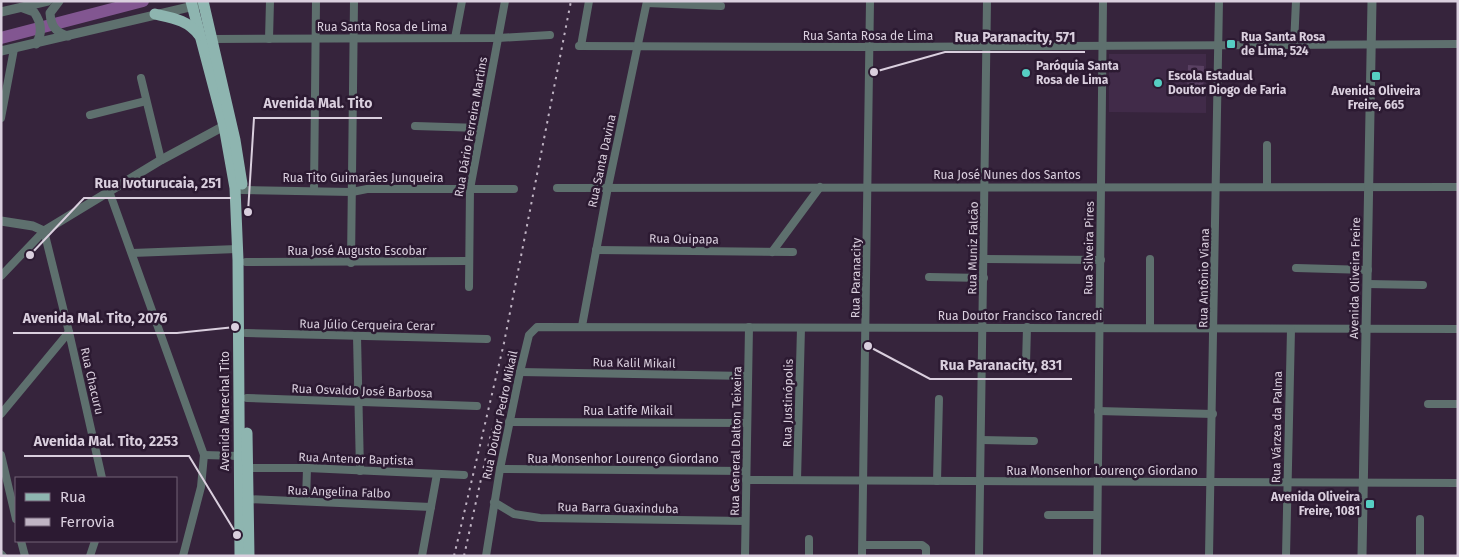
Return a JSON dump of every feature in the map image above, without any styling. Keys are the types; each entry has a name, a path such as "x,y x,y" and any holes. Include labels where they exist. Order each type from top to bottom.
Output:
{"main road":[{"name":"Avenida Marechal Tito","path":"198,3 235,140 242,190 246,262 249,556"},
{"path":"155,14 184,21 208,39"},
{"name":"Avenida Marechal Tito","path":"208,39 235,188 240,556"}],"street":[{"path":"1,12 48,1"},
{"path":"59,1 50,13 54,29 70,36"},
{"path":"269,39 270,1"},
{"path":"314,190 314,38 316,1"},
{"path":"351,263 354,1"},
{"path":"455,38 462,1"},
{"name":"Rua Dário Ferreira Martins","path":"469,287 470,189 505,1"},
{"name":"Rua Santa Rosa de Lima","path":"589,1 580,46 870,48 1458,44"},
{"name":"Rua Paranacity","path":"862,556 870,1"},
{"name":"Rua Muniz Falcão","path":"979,556 987,1"},
{"name":"Rua Silveira Pires","path":"1097,556 1103,1"},
{"name":"Rua Antônio Viana","path":"1209,556 1220,1"},
{"path":"1294,45 1296,1"},
{"name":"Avenida Oliveira Freire","path":"1362,556 1372,1"},
{"path":"647,2 721,6"},
{"name":"Rua Santa Davina","path":"582,326 608,188 647,2"},
{"path":"1,51 70,36 198,3"},
{"path":"23,8 34,12 36,16 41,32 36,44"},
{"name":"Rua Santa Rosa de Lima","path":"208,39 498,38 550,35"},
{"path":"1,118 14,49"},
{"path":"141,78 161,160"},
{"path":"90,115 146,101"},
{"path":"1,276 44,231 161,160 224,126"},
{"path":"415,126 480,128"},
{"path":"1266,187 1267,144"},
{"path":"772,252 820,187"},
{"name":"Rua José Nunes dos Santos","path":"556,188 1458,187"},
{"name":"Rua Tito Guimarães Junqueira","path":"242,190 352,192 367,189 514,189"},
{"path":"108,191 204,455 201,487 183,556"},
{"path":"1,221 33,226 44,231"},
{"name":"Rua Chacuru","path":"44,231 102,477"},
{"path":"132,253 237,249"},
{"name":"Rua Quipapa","path":"596,250 792,252"},
{"path":"984,259 1101,260"},
{"path":"1150,259 1150,328"},
{"name":"Rua José Augusto Escobar","path":"246,262 468,261"},
{"path":"1296,268 1368,270"},
{"path":"929,277 984,278"},
{"path":"1367,284 1423,285"},
{"name":"Rua Doutor Pedro Mikail","path":"486,556 509,422 532,330 544,326 582,326"},
{"name":"Rua Doutor Francisco Tancredi","path":"582,326 1458,329"},
{"name":"Rua General Dalton Teixeira","path":"745,556 749,327"},
{"path":"1026,364 1028,327"},
{"name":"Rua Justinópolis","path":"797,480 801,328"},
{"name":"Rua Várzea da Palma","path":"1286,556 1290,329"},
{"path":"1,414 69,332"},
{"name":"Rua Júlio Cerqueira Cerar","path":"246,333 487,339"},
{"path":"357,336 360,471"},
{"name":"Rua Kalil Mikail","path":"520,372 748,376"},
{"name":"Rua Osvaldo José Barbosa","path":"247,398 477,406"},
{"path":"937,481 939,399"},
{"path":"1428,404 1458,404"},
{"path":"1098,411 1213,414"},
{"name":"Rua Latife Mikail","path":"509,422 747,423"},
{"path":"981,440 1034,441"},
{"path":"1,455 15,515"},
{"path":"204,455 239,456"},
{"name":"Rua Antenor Baptista","path":"247,468 306,468 464,475"},
{"path":"306,468 306,501"},
{"name":"Rua Monsenhor Lourenço Giordano","path":"500,469 746,475 797,480 864,482 1458,483"},
{"path":"422,556 437,474"},
{"name":"Rua Angelina Falbo","path":"247,500 431,506"},
{"name":"Rua Barra Guaxinduba","path":"494,502 521,516 540,518 745,521"},
{"path":"1048,515 1097,515"},
{"path":"1420,518 1420,556"},
{"path":"809,539 809,556"},
{"path":"22,542 25,556"},
{"path":"90,556 95,542"},
{"path":"862,546 924,546 926,556"}],"shaded area":[{"name":"Escola Estadual Doutor Diogo de Faria","path":"1109,54 1206,54 1206,113 1109,112"},
{"path":"1188,65 1204,66 1203,92 1187,92"}],"waterway":[{"path":"1,38 143,1"}],"railway":[{"path":"454,556 504,343 571,1"},
{"path":"464,556 493,425"}],"place":[{"name":"Rua Santa Rosa de Lima, 524","path":"1231,44"},
{"name":"Rua Paranacity, 571","path":"874,72"},
{"name":"Paróquia Santa Rosa de Lima","path":"1026,73"},
{"name":"Avenida Oliveira Freire, 665","path":"1376,76"},
{"name":"Escola Estadual Doutor Diogo de Faria","path":"1158,83"},
{"name":"Avenida Mal. Tito","path":"248,212"},
{"name":"Rua Ivoturucaia, 251","path":"30,255"},
{"name":"Avenida Mal. Tito, 2076","path":"235,327"},
{"name":"Rua Paranacity, 831","path":"868,346"},
{"name":"Avenida Oliveira Freire, 1081","path":"1370,504"},
{"name":"Avenida Mal. Tito, 2253","path":"237,535"}]}
